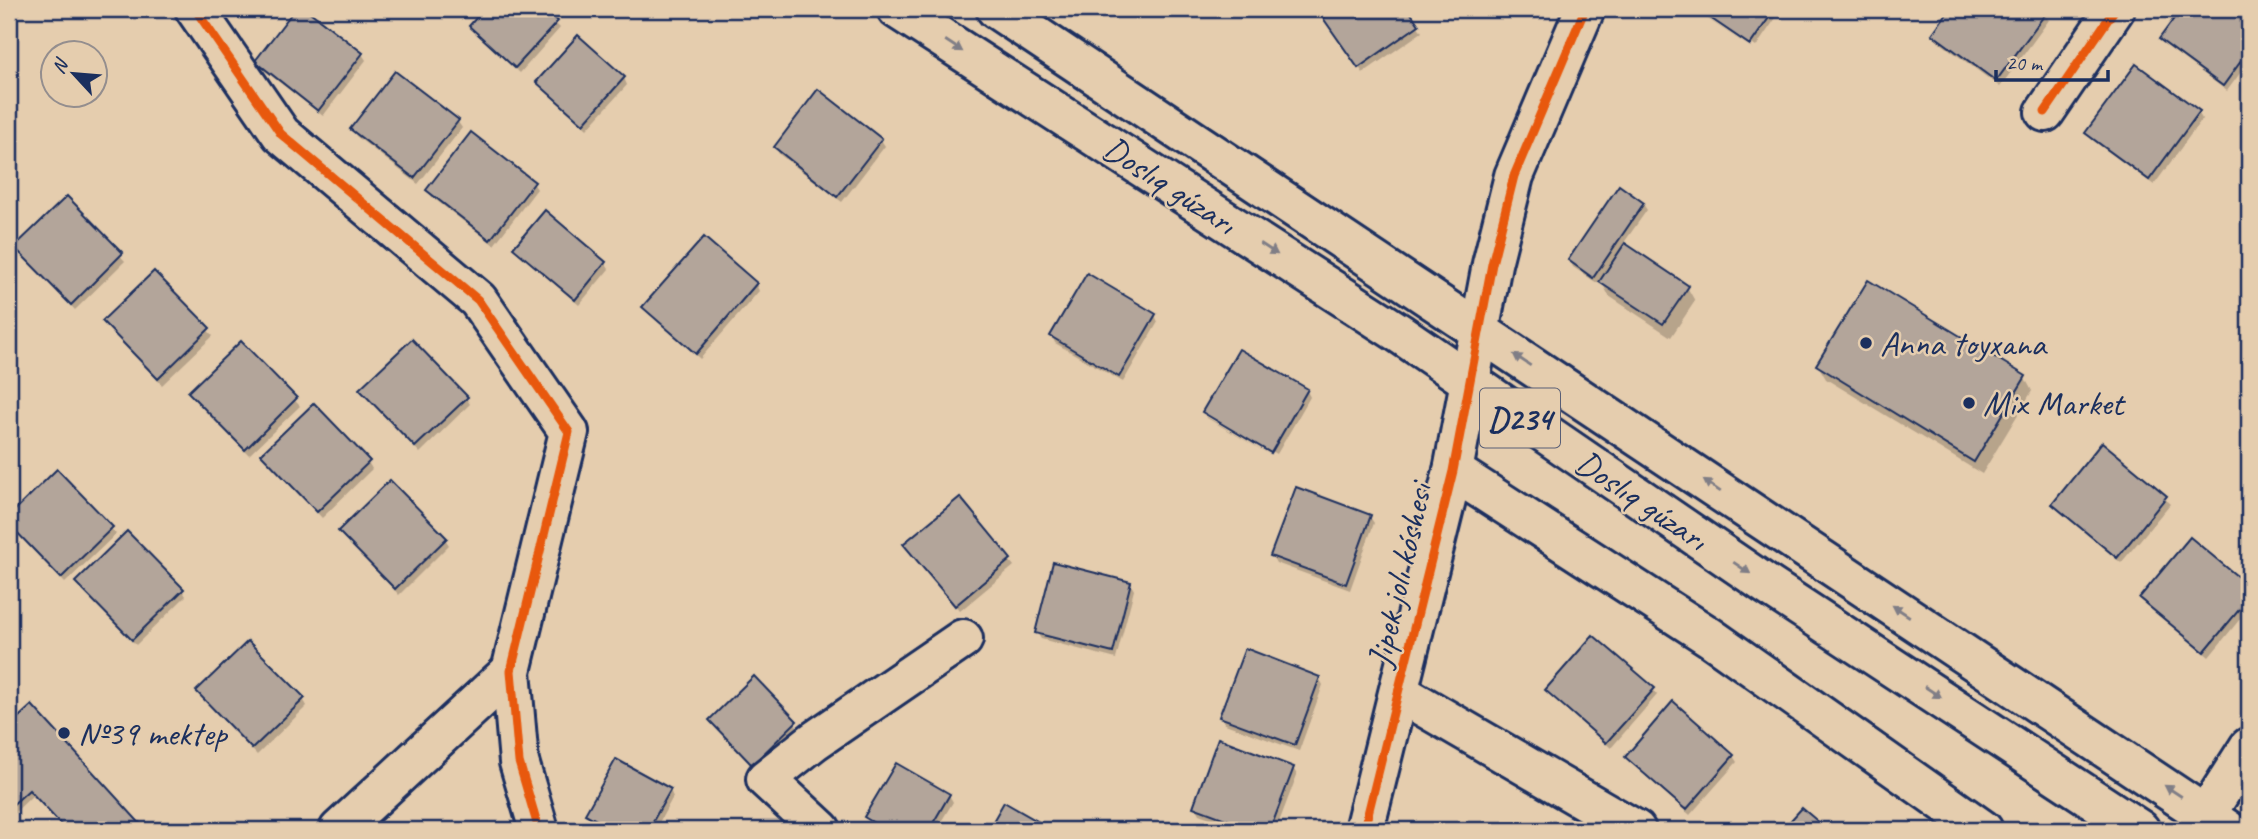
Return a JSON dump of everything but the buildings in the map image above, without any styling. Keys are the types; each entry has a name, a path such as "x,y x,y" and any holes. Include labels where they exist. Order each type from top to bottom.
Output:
{"main road":[{"path":"194,9 281,134 478,300 569,432 511,671 519,762 540,830"},
{"name":"Doslıq gúzarı","path":"897,9 1399,332 1469,384 2140,830"},
{"name":"Doslıq gúzarı","path":"996,9 2218,822"},
{"name":"Jipek jolı kóshesi","path":"1364,830 1452,471 1492,264 1514,176 1586,9"},
{"path":"2045,112 2115,9"},
{"path":"1452,471 1710,637 1983,830"},
{"path":"821,830 766,779 814,741 964,639"},
{"path":"339,830 511,671"},
{"path":"1399,693 1636,830"},
{"path":"2218,822 2249,747"}],"cycle path":[{"path":"195,9 281,134 478,300 569,432 511,671 519,762 539,830"},
{"path":"1364,830 1453,471 1492,264 1514,176 1585,9"},
{"path":"2045,112 2115,9"}],"place":[{"name":"Anna toyxana","path":"1866,343"},
{"name":"Mix Market","path":"1969,403"},
{"name":"№39 mektep","path":"64,733"}]}
